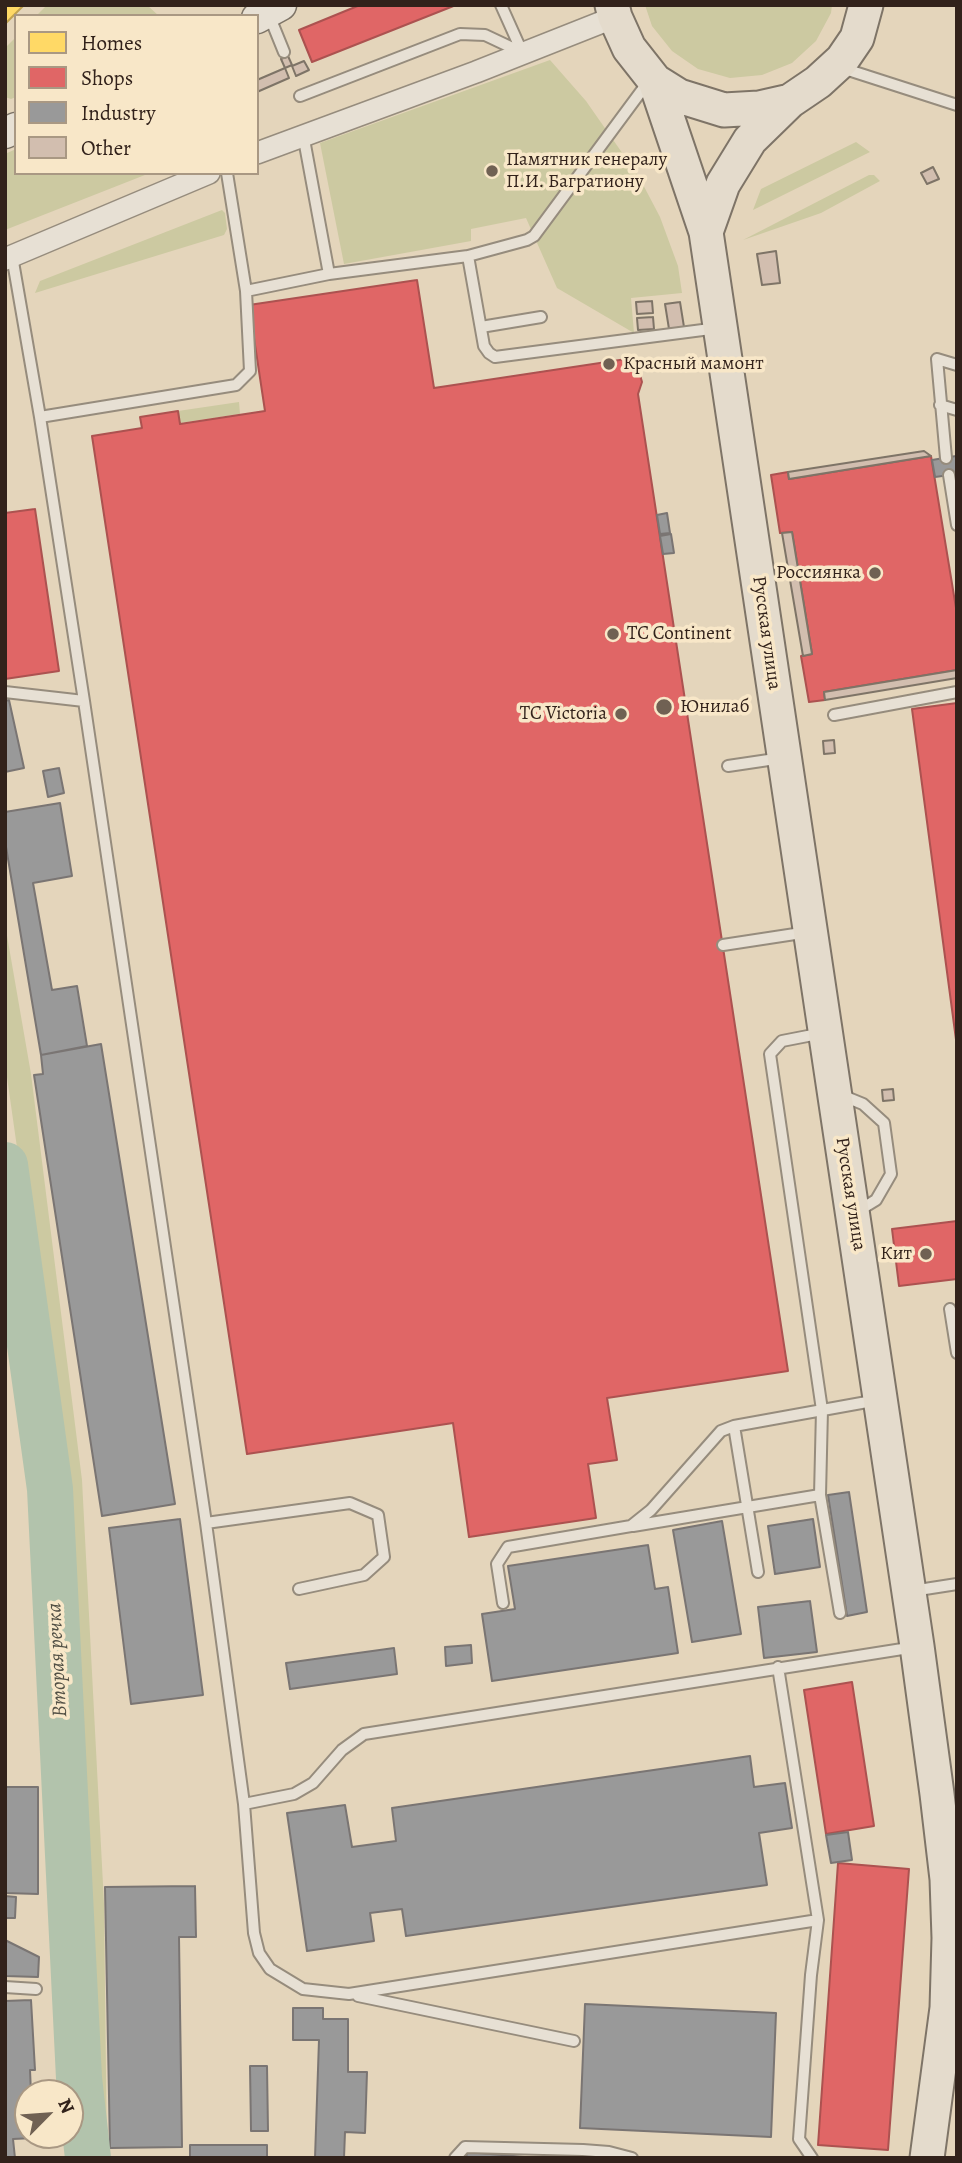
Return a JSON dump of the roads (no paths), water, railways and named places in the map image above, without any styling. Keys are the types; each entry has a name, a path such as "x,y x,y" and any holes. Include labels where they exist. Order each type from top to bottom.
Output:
{"main road":[{"name":"Русская улица","path":"706,232 723,184 750,140 790,101 842,60 857,38 868,8"},
{"path":"613,11 629,48 653,79 679,96 724,110 759,108 790,101"},
{"name":"Русская улица","path":"653,79 706,232 917,1646 942,1793 952,1879 949,1938 952,2008 927,2158"}],"street":[{"path":"259,152 524,54 613,11"},
{"path":"9,258 204,175"}],"lane":[{"path":"501,5 524,54"},
{"path":"269,12 284,52"},
{"path":"300,96 460,34 485,35 524,54"},
{"path":"836,66 957,105"},
{"path":"246,291 330,274 468,256 534,236 653,79"},
{"path":"303,134 330,274"},
{"path":"40,417 236,385 250,370 246,291 227,175"},
{"path":"468,256 484,346 495,357 721,327"},
{"path":"9,258 40,417 206,1523 244,1804 254,1933 260,1953 270,1969 303,1989 349,1994 574,2041"},
{"path":"481,327 541,317"},
{"path":"946,458 937,359 957,365"},
{"path":"940,405 957,410"},
{"path":"949,475 957,525"},
{"path":"5,692 84,701"},
{"path":"834,715 957,692"},
{"path":"728,766 785,757"},
{"path":"723,945 811,931"},
{"path":"826,1032 782,1041 770,1054 822,1410 820,1495 840,1613"},
{"path":"835,1093 863,1104 884,1123 891,1174 876,1200 853,1214"},
{"path":"950,1309 957,1353"},
{"path":"631,1526 651,1510 721,1431 734,1426 881,1400"},
{"path":"734,1426 758,1572"},
{"path":"503,1603 496,1564 508,1547 820,1495"},
{"path":"206,1523 350,1503 379,1514 384,1557 364,1575 299,1589"},
{"path":"909,1592 957,1584"},
{"path":"244,1804 294,1794 313,1783 342,1750 364,1734 917,1646"},
{"path":"778,1667 818,1920 811,1975 799,2139 812,2158"},
{"path":"349,1994 818,1920"},
{"path":"5,1987 36,1989"},
{"path":"455,2158 465,2147 632,2158"}],"waterway":[{"name":"Вторая речка","path":"5,1165 50,1489 79,2078 88,2158"}],"place":[{"name":"Памятник генералу П.И. Багратиону","path":"492,171"},
{"name":"Красный мамонт","path":"609,364"},
{"name":"Россиянка","path":"875,573"},
{"name":"TC Continent","path":"613,634"},
{"name":"Юнилаб","path":"664,707"},
{"name":"TC Victoria","path":"621,714"},
{"name":"Кит","path":"926,1254"}]}
